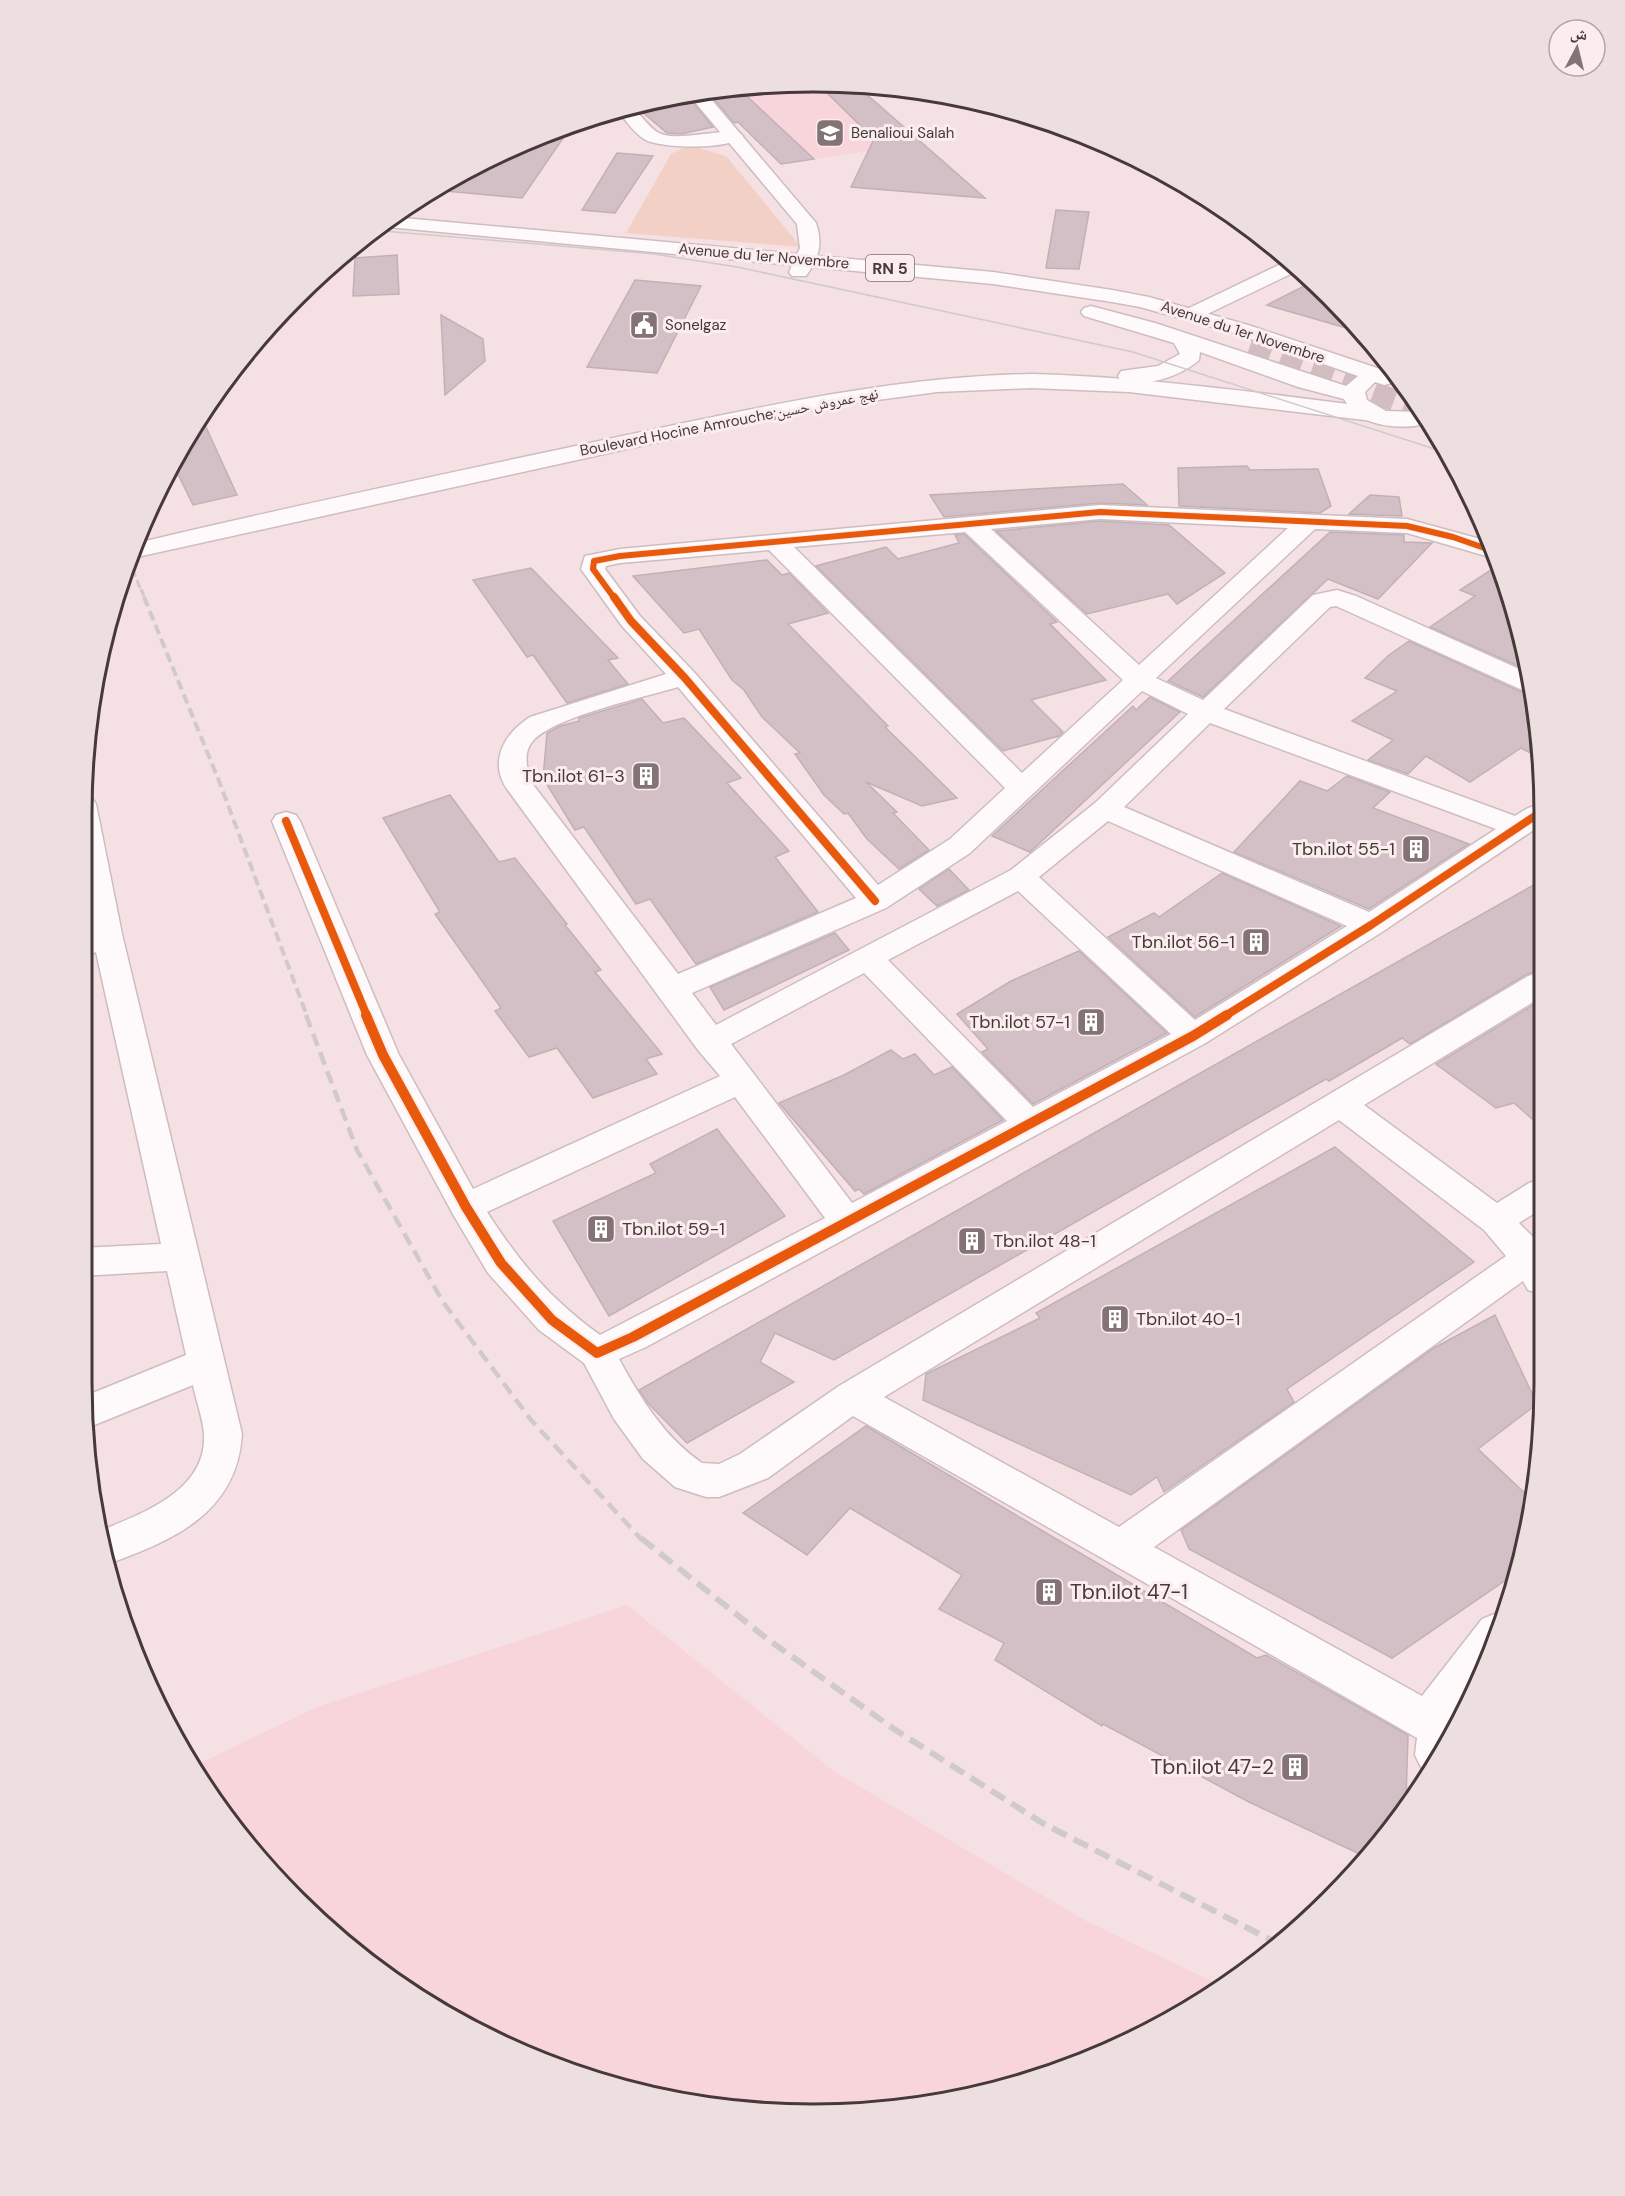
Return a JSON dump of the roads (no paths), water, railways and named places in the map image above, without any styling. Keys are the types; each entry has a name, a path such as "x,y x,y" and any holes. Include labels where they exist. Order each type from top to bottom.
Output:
{"street":[{"path":"702,100 806,223 812,245 803,266"},
{"path":"631,115 651,136 657,138 681,141 734,136"},
{"name":"Avenue du 1er Novembre","path":"397,223 803,266 945,287 1101,314 1306,382 1360,404"},
{"name":"Avenue du 1er Novembre","path":"381,235 993,278 1142,301 1191,314 1386,375"},
{"path":"1191,314 1286,269"},
{"name":"RN 5","path":"945,287 1070,300 1250,346 1141,309 1051,287"},
{"path":"1129,376 1162,373 1184,363 1191,356 1182,339"},
{"name":"Boulevard Hocine Amrouche;نهج عمروش حسين","path":"149,531 817,389 879,380 969,372 1129,376 1360,404"},
{"path":"1388,379 1365,381 1354,390 1360,404 1417,420"},
{"name":"Boulevard Hocine Amrouche;نهج عمروش حسين","path":"142,549 262,520 609,445 790,407 890,391 982,382 1097,384 1229,396 1360,404"},
{"path":"875,901 684,677 632,621 593,569 594,561 620,556 1100,512 1407,526 1453,537 1483,547"},
{"path":"670,990 875,901 960,846 1308,522"},
{"path":"971,524 1139,680 1206,712 1528,820"},
{"path":"776,543 1022,789"},
{"path":"709,1042 1021,877 1105,809 1314,606 1328,598 1337,598 1356,604 1521,679"},
{"path":"684,677 551,717 533,726 515,744 512,768 517,783 709,1042 847,1222"},
{"path":"1105,809 1371,925"},
{"path":"597,1353 633,1337 1193,1036 1371,925 1528,820"},
{"path":"286,821 383,1055 466,1207 501,1263 552,1320 597,1353 617,1392 662,1454 694,1477 705,1481 720,1480 754,1466 852,1396 1534,987"},
{"path":"1021,877 1193,1036"},
{"path":"92,917 94,940 182,1257 224,1449 214,1479 188,1507 110,1545"},
{"path":"867,957 1030,1124"},
{"path":"466,1207 739,1081"},
{"path":"1339,1103 1496,1221 1534,1263"},
{"path":"1496,1221 1534,1197"},
{"path":"92,1261 182,1257"},
{"path":"1120,1549 1534,1268"},
{"path":"93,1410 207,1363"},
{"path":"852,1396 1120,1549 1446,1722 1467,1686"}],"tunnel":[{"path":"1250,346 1407,405"}],"tram line":[{"path":"386,231 654,254 737,267 1133,352 1435,449"}],"railway":[{"path":"133,572 140,588"},
{"path":"141,589 145,599"},
{"path":"144,597 219,781 307,1016"},
{"path":"306,1015 357,1150 443,1302 531,1420 642,1540"},
{"path":"641,1538 766,1638 894,1729 1044,1824 1271,1940"}],"place":[{"name":"Benalioui Salah","path":"830,133"},
{"name":"Sonelgaz","path":"644,325"},
{"name":"Tbn.ilot 61-3","path":"646,776"},
{"name":"Tbn.ilot 55-1","path":"1416,849"},
{"name":"Tbn.ilot 56-1","path":"1256,942"},
{"name":"Tbn.ilot 57-1","path":"1091,1022"},
{"name":"Tbn.ilot 59-1","path":"601,1229"},
{"name":"Tbn.ilot 48-1","path":"972,1241"},
{"name":"Tbn.ilot 40-1","path":"1115,1319"},
{"name":"Tbn.ilot 47-1","path":"1049,1592"},
{"name":"Tbn.ilot 47-2","path":"1295,1767"}]}
